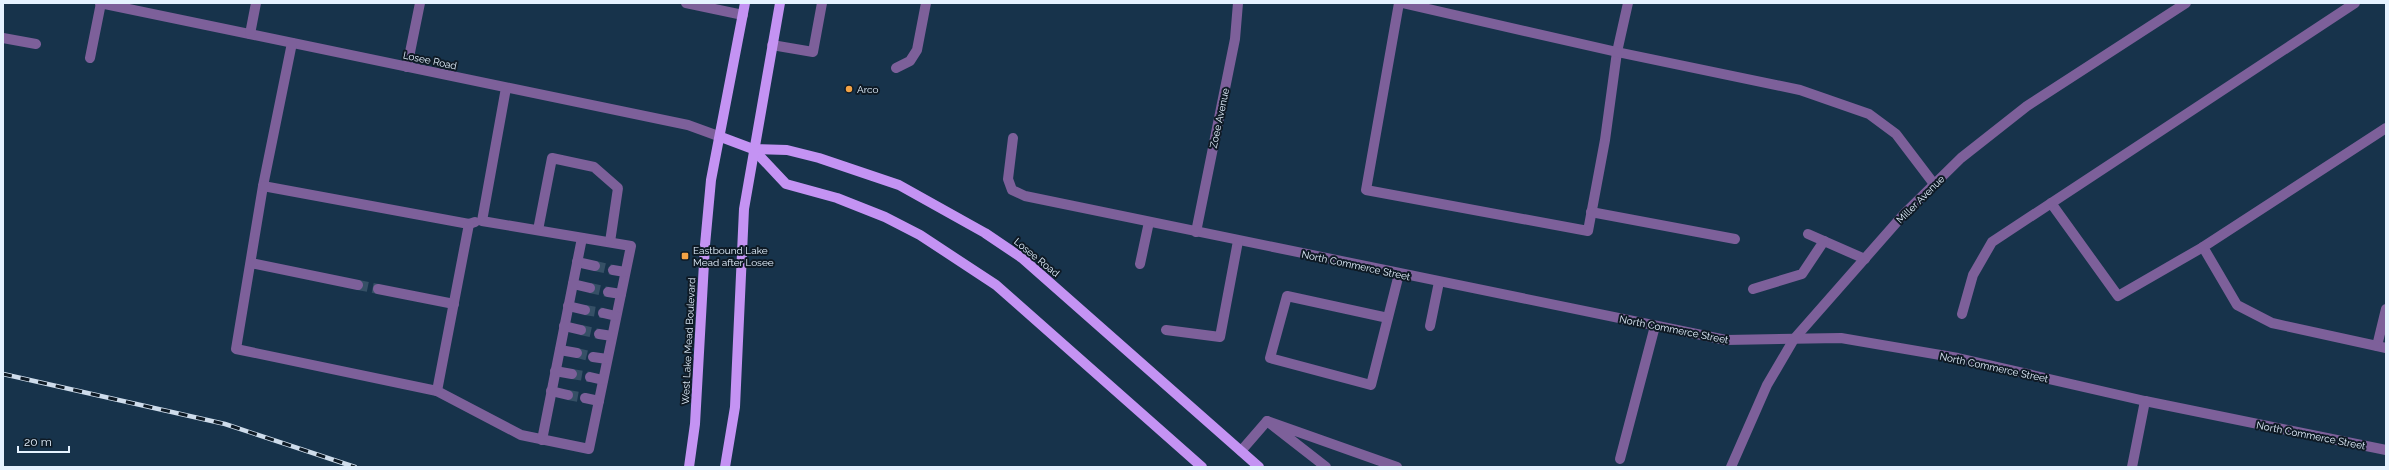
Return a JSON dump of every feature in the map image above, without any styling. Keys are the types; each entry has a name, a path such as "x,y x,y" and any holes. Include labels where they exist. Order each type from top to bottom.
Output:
{"main road":[{"name":"West Lake Mead Boulevard","path":"689,467 695,424 710,180 721,137 745,3"},
{"path":"725,467 735,406 744,209 753,149 780,3"},
{"name":"Losee Road","path":"721,137 753,149 787,150 860,170 899,185 985,233 1022,258 1259,467"},
{"name":"Losee Road","path":"753,149 786,184 837,198 885,217 920,235 967,264 996,285 1202,467"}],"street":[{"path":"90,58 101,3"},
{"name":"Losee Road","path":"101,3 688,125 721,137"},
{"path":"250,34 256,3"},
{"path":"407,67 420,3"},
{"path":"686,3 743,15"},
{"path":"772,45 813,52 822,3"},
{"path":"896,68 910,61 917,50 926,3"},
{"name":"Zoee Avenue","path":"1196,232 1235,39 1238,3"},
{"path":"1628,3 1617,52 1605,140 1588,231 1366,190 1401,3 1617,52 1800,90 1870,114 1896,134 1934,184"},
{"name":"Miller Avenue","path":"1731,467 1767,385 1794,339 1904,214 1961,158 2027,106 2186,3"},
{"path":"1962,314 1973,275 1992,242 2355,3"},
{"path":"3,38 36,44"},
{"path":"263,186 469,224 482,221 630,246 589,449 521,435 437,391 236,349 263,186 292,43"},
{"path":"482,221 506,88"},
{"path":"2051,203 2118,296 2203,247 2386,128"},
{"name":"North Commerce Street","path":"1013,138 1008,179 1012,190 1025,196 1238,241 1726,340 1841,338 1958,358 2145,401 2386,450"},
{"path":"538,230 552,158 594,167 618,188 610,242"},
{"path":"1591,212 1735,239"},
{"path":"1140,264 1148,222"},
{"path":"437,391 469,224"},
{"path":"1808,234 1865,259"},
{"path":"542,440 582,238"},
{"path":"1166,330 1220,337 1238,241"},
{"path":"1753,288 1802,274 1824,241"},
{"path":"2203,247 2237,305 2272,323 2382,347 2386,308"},
{"path":"578,262 595,266"},
{"path":"251,263 358,285"},
{"path":"613,270 625,272"},
{"path":"1388,318 1287,296 1270,358 1371,385 1388,318 1399,274"},
{"path":"1430,326 1439,282"},
{"path":"573,284 590,288"},
{"path":"378,289 454,304"},
{"path":"608,292 621,294"},
{"path":"568,306 585,310"},
{"path":"603,313 616,316"},
{"path":"564,326 582,330"},
{"path":"1620,459 1655,326"},
{"path":"599,334 612,336"},
{"path":"560,350 577,353"},
{"path":"594,357 607,359"},
{"path":"555,371 572,374"},
{"path":"590,377 603,380"},
{"path":"552,391 568,395"},
{"path":"586,398 599,401"},
{"path":"2132,467 2145,401"},
{"path":"1240,451 1267,421"},
{"path":"1267,421 1326,467"},
{"path":"1267,421 1397,467"}],"tunnel":[{"path":"595,266 613,270"},
{"path":"358,285 378,289"},
{"path":"590,288 608,292"},
{"path":"585,310 603,313"},
{"path":"581,330 599,334"},
{"path":"577,353 593,357"},
{"path":"572,374 590,377"},
{"path":"568,395 585,398"}],"railway":[{"path":"3,374 225,424 355,467"}],"place":[{"name":"Arco","path":"849,89"},
{"name":"Eastbound Lake Mead after Losee","path":"685,256"}]}
